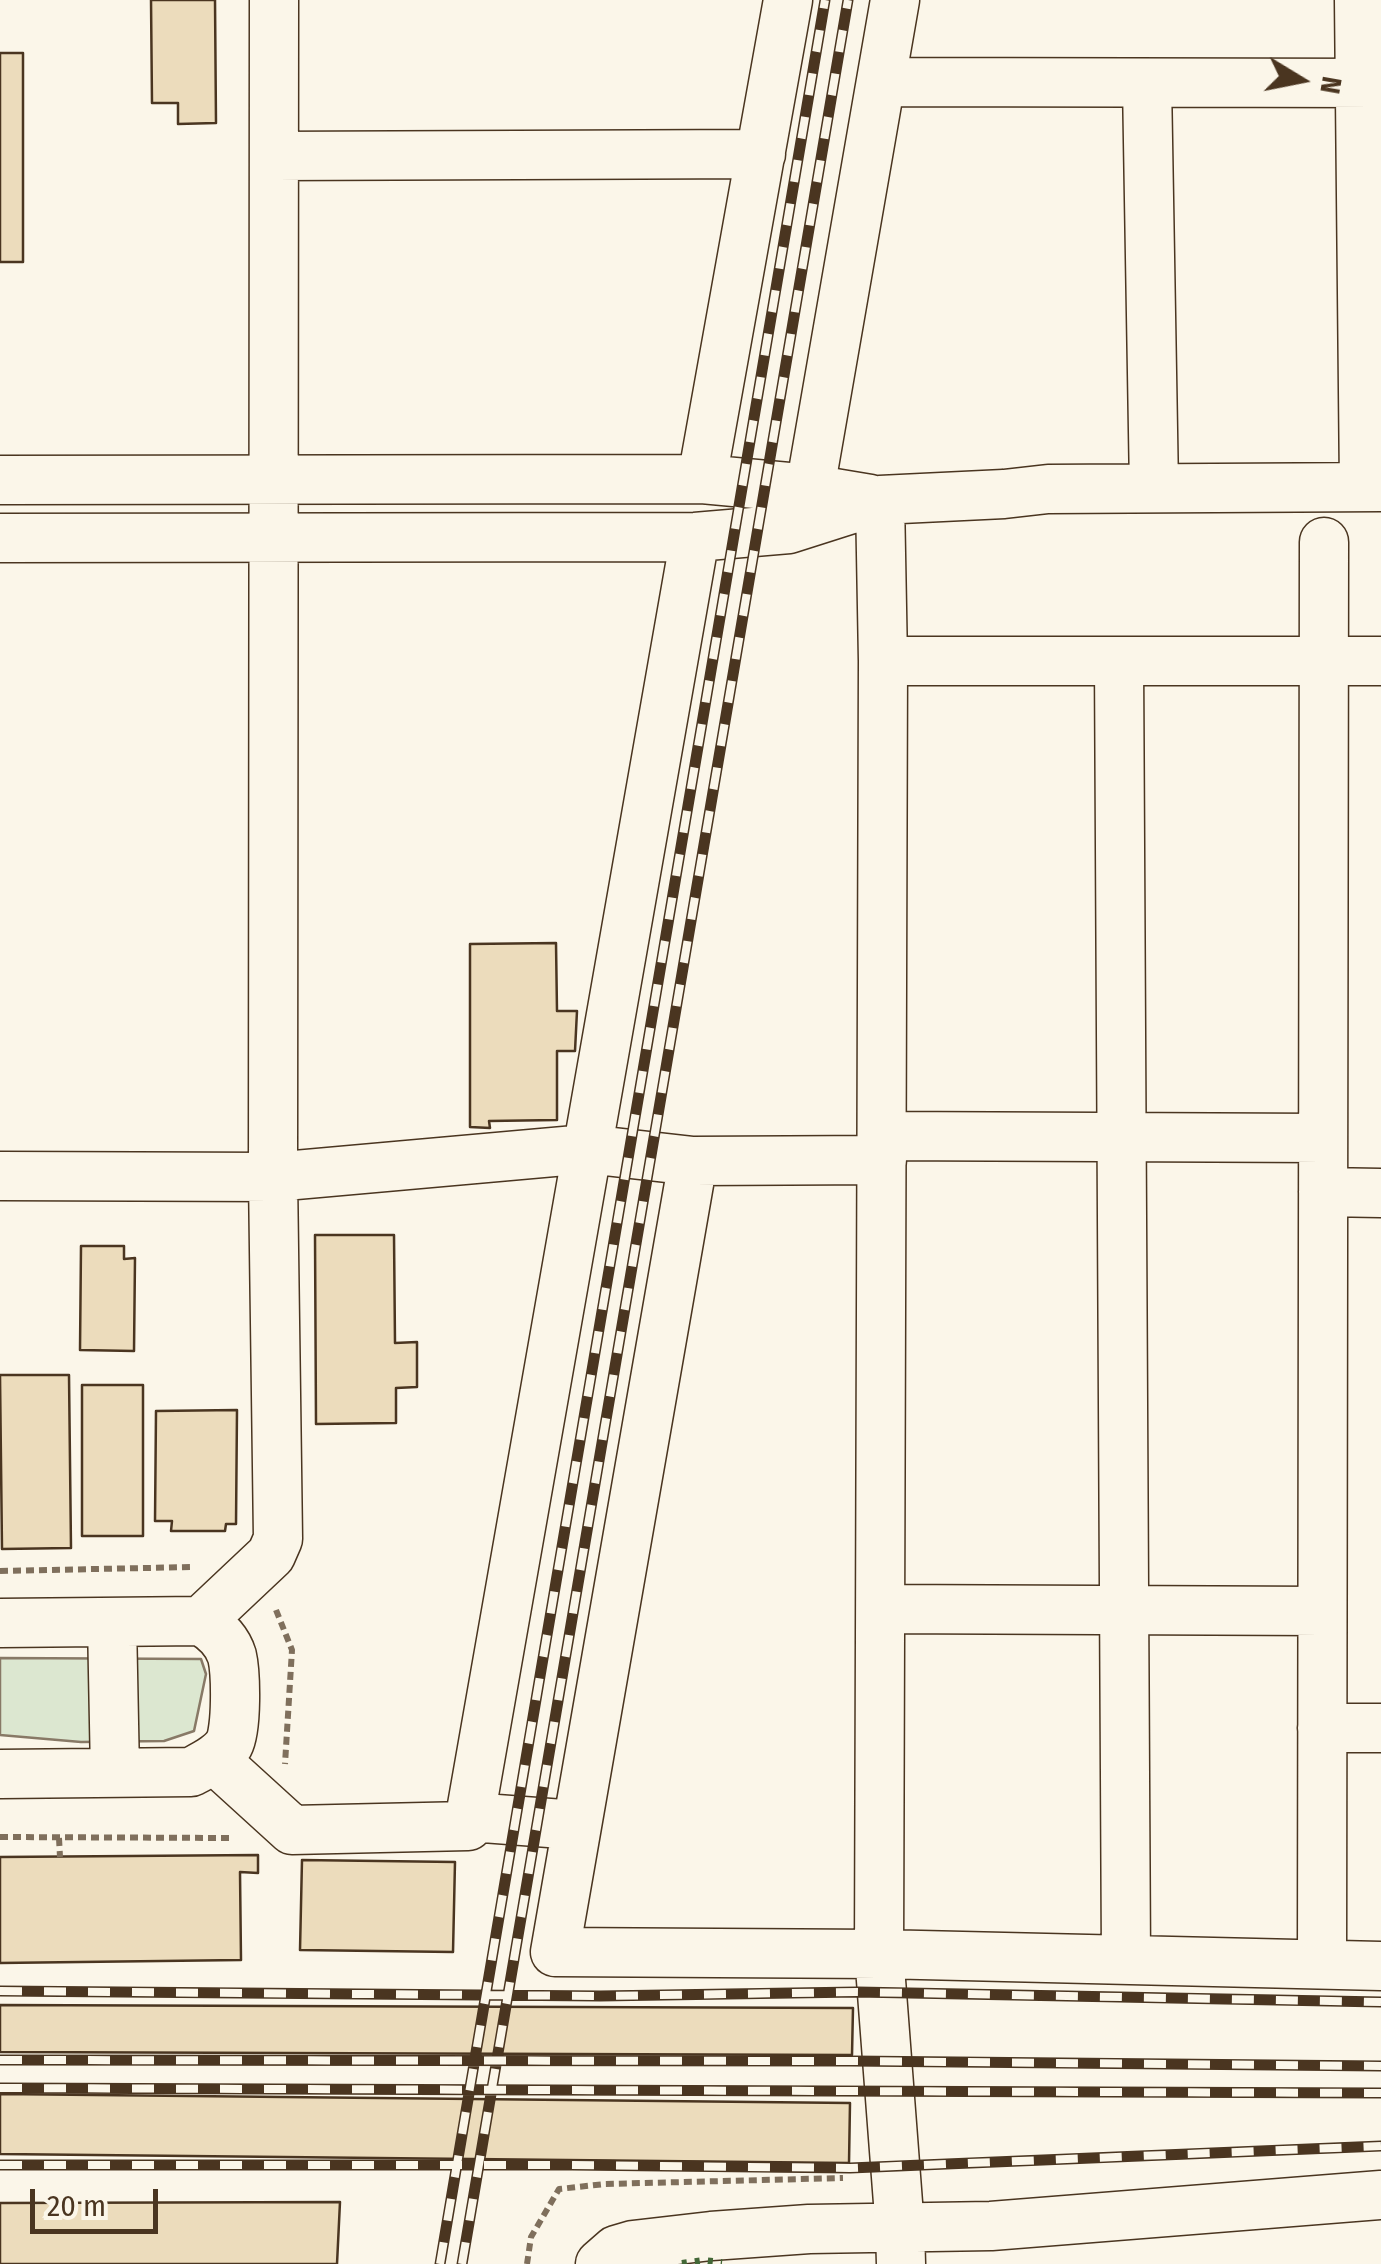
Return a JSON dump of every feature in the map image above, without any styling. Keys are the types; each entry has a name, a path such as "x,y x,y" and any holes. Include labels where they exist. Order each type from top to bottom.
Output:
{"street":[{"path":"202,1621 271,1555 278,1539 273,1177 274,0"},
{"path":"702,480 788,0"},
{"path":"810,489 895,0"},
{"path":"0,480 702,480 810,489 880,500 1048,489 1373,487 1370,83 1359,0"},
{"path":"881,82 1370,83"},
{"path":"1147,83 1154,488"},
{"path":"274,156 761,154"},
{"path":"0,538 695,537 789,529 880,500"},
{"path":"880,500 879,1954 901,2246"},
{"path":"214,1759 292,1830 468,1826 695,537"},
{"path":"1322,1964 1324,542"},
{"path":"882,661 1381,661"},
{"path":"1119,661 1126,1959"},
{"path":"0,1176 273,1177 588,1149 693,1161 1122,1137 1323,1138"},
{"path":"693,1161 555,1952 879,1954 1381,1966"},
{"path":"1323,1192 1381,1193"},
{"path":"881,1609 1322,1611"},
{"path":"0,1624 202,1621 219,1632 232,1656 235,1722 228,1744 214,1759 190,1772 0,1774"},
{"path":"112,1622 114,1772"},
{"path":"1322,1728 1381,1728"},
{"path":"470,1816 576,1825"},
{"path":"858,2264 901,2246 991,2226 1381,2194"},
{"path":"600,2264 616,2250 633,2245 827,2228 901,2246"},
{"path":"711,2236 746,2246 781,2264"}],"path":[{"path":"0,1571 198,1567"},
{"path":"274,1605 292,1650 284,1770"},
{"path":"0,1837 233,1838"},
{"path":"59,1838 60,1857"},
{"path":"527,2264 531,2237 559,2189 605,2184 843,2178"}],"green space":[{"path":"0,1658 201,1659 206,1674 194,1731 164,1741 81,1742 0,1735"}],"building":[{"path":"151,0 215,0 216,123 178,124 178,103 152,103"},
{"path":"0,53 23,53 23,262 0,262"},
{"path":"556,943 557,1011 577,1011 575,1051 557,1051 557,1120 489,1121 490,1128 470,1127 470,944"},
{"path":"315,1235 394,1235 395,1343 417,1342 417,1387 396,1388 396,1423 316,1424"},
{"path":"81,1246 124,1246 124,1259 135,1258 134,1351 80,1350"},
{"path":"0,1375 69,1375 71,1548 2,1549"},
{"path":"82,1385 143,1385 143,1536 82,1536"},
{"path":"237,1410 236,1524 226,1524 225,1531 171,1531 172,1521 155,1521 156,1411"},
{"path":"258,1855 258,1873 240,1872 241,1960 0,1963 0,1857"},
{"path":"302,1860 455,1862 453,1952 300,1950"},
{"path":"0,2005 853,2008 852,2055 0,2052"},
{"path":"0,2094 850,2103 849,2163 0,2154"},
{"path":"340,2202 337,2264 0,2264 0,2203"}],"railway":[{"path":"440,2264 825,0"},
{"path":"462,2264 848,0"},
{"path":"0,1991 600,1996 857,1992 1381,2002"},
{"path":"0,2060 1381,2066"},
{"path":"0,2088 1381,2093"},
{"path":"0,2165 850,2168 1381,2146"}],"hedge":[{"path":"682,2264 722,2263"}]}
